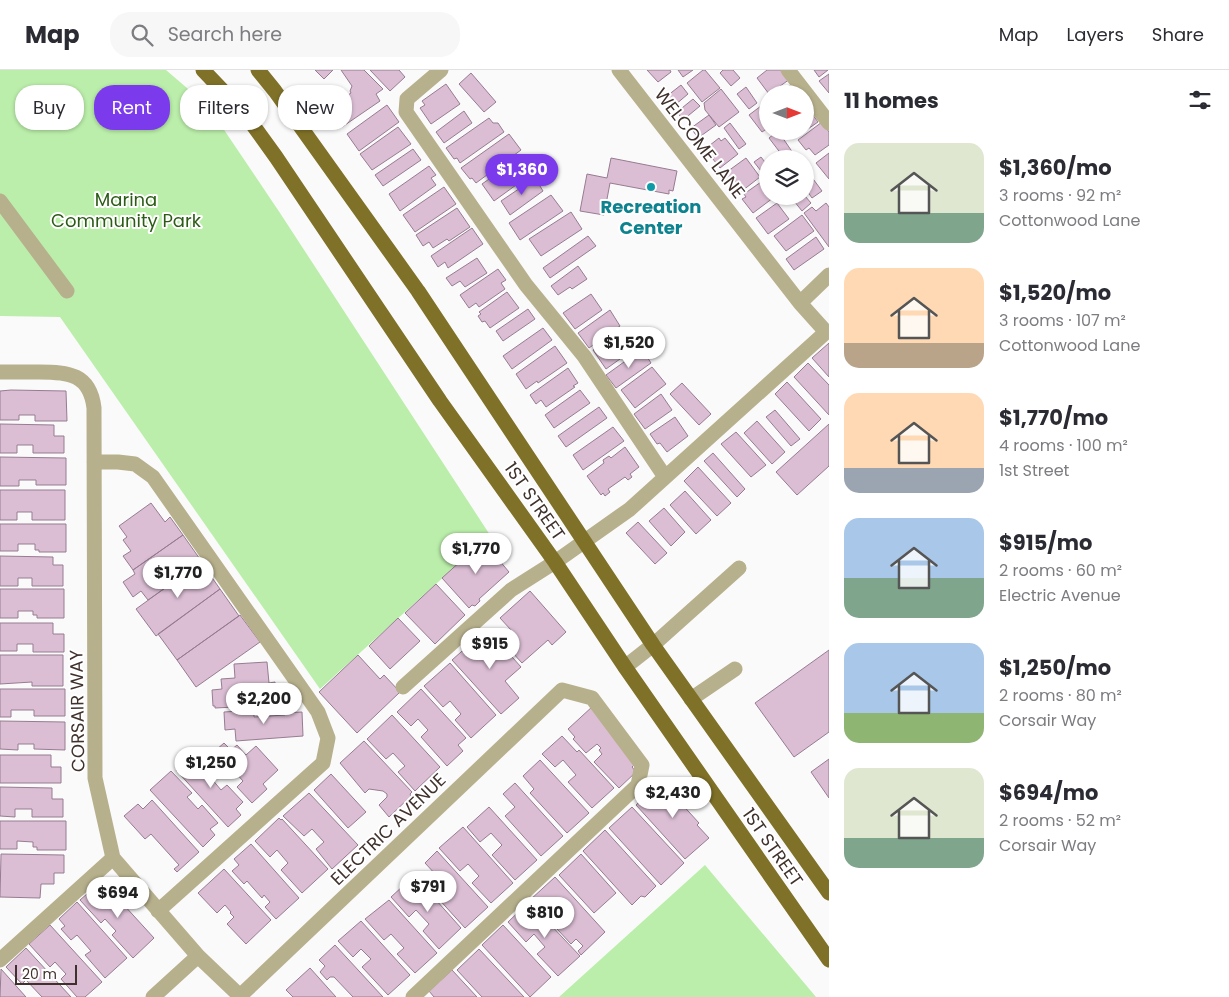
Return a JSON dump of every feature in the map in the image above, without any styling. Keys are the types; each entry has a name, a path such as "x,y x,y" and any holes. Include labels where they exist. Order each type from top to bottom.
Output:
{"main road":[{"name":"1ST STREET","path":"203,70 244,114 276,157 440,400 555,562 625,667 829,960"},
{"name":"1ST STREET","path":"258,70 275,91 418,292 585,541 652,645 829,893"}],"street":[{"path":"403,687 511,590 555,562 630,509 666,477 584,356 526,285 406,112 406,99 441,70"},
{"name":"WELCOME LANE","path":"619,70 800,304 826,332 666,477"},
{"path":"788,70 829,122"},
{"path":"0,200 67,291"},
{"path":"800,304 829,275"},
{"name":"CORSAIR WAY","path":"0,372 68,373 79,378 87,386 92,396 95,778 113,858 198,956 241,996"},
{"path":"94,462 135,464 153,476 318,712 328,738 323,763 158,911"},
{"path":"625,667 739,568"},
{"path":"691,699 735,669"},
{"name":"ELECTRIC AVENUE","path":"241,996 562,690 592,698 642,765 638,785 413,997"},
{"path":"0,960 7,945 113,858"},
{"path":"153,997 198,956"}],"green space":[{"name":"Marina Community Park","path":"0,70 166,70 184,85 180,85 180,130 224,130 490,535 320,689 60,317 0,316"},
{"path":"705,865 816,997 559,997"}],"building":[{"path":"315,70 333,70 324,79"},
{"path":"341,70 364,70 383,89 376,94 380,101 352,120 352,85"},
{"path":"370,70 399,70 405,77 390,91"},
{"path":"647,70 670,70 671,72 658,82"},
{"path":"678,70 693,70 683,77"},
{"path":"703,70 720,88 702,102 687,83"},
{"path":"723,70 733,70 740,78 731,86 720,73"},
{"path":"767,70 784,70 790,79 782,85 762,85 757,78"},
{"path":"814,70 828,70 819,77"},
{"path":"471,73 496,102 484,112 459,84"},
{"path":"829,74 829,93 819,81"},
{"path":"446,84 460,104 431,124 420,108 425,105 422,101"},
{"path":"681,85 688,94 675,105 667,96"},
{"path":"746,87 757,103 749,109 737,94"},
{"path":"721,89 739,112 719,127 705,110 704,103"},
{"path":"693,99 700,106 683,120 677,112"},
{"path":"387,105 399,122 359,151 347,134"},
{"path":"759,108 759,128 749,115"},
{"path":"464,111 472,123 444,143 436,132"},
{"path":"709,115 716,125 698,138 691,128"},
{"path":"814,117 818,122 814,125"},
{"path":"489,118 493,123 498,123 504,132 460,163 457,158 454,159 446,148"},
{"path":"822,122 829,132 829,145 815,155 814,150 809,148 806,150 798,140 814,140 814,128"},
{"path":"730,123 746,144 739,149 724,128"},
{"path":"398,127 411,144 372,170 360,154"},
{"path":"509,134 521,150 476,183 472,178 470,179 461,168"},
{"path":"719,138 721,141 725,138 738,154 720,168 705,149"},
{"path":"771,140 784,140 791,150 778,150"},
{"path":"413,149 421,160 383,186 375,175"},
{"path":"829,153 829,179 816,163"},
{"path":"522,156 534,172 494,201 482,184"},
{"name":"Recreation Center","path":"611,158 677,171 673,191 669,190 669,194 610,183 604,215 580,211 587,174 607,178"},
{"path":"746,158 759,178 738,194 724,174"},
{"path":"759,158 759,168 754,162"},
{"path":"429,166 436,175 431,178 436,185 400,211 389,194"},
{"path":"535,178 543,191 510,215 501,201"},
{"path":"814,180 822,191 814,197"},
{"path":"759,183 759,205 764,205 753,213 742,199 746,197 744,194"},
{"path":"444,187 456,204 415,232 403,215"},
{"path":"551,195 563,211 520,240 509,223"},
{"path":"826,203 829,207 829,247 804,213 812,207 816,211"},
{"path":"774,205 778,205 789,219 768,234 756,218"},
{"path":"797,205 809,205 802,211"},
{"path":"457,208 470,227 449,241 447,239 433,248 429,242 423,246 416,235"},
{"path":"571,212 582,229 541,256 529,239"},
{"path":"802,215 814,231 786,251 774,236"},
{"path":"472,228 483,244 448,268 445,262 438,267 431,256"},
{"path":"588,236 596,246 550,278 543,268"},
{"path":"816,237 824,249 794,270 786,259"},
{"path":"477,258 487,273 465,287 460,281 452,286 446,278"},
{"path":"578,266 587,279 572,289 570,287 558,295 551,286"},
{"path":"498,269 506,280 501,283 505,289 479,307 476,303 469,308 460,295"},
{"path":"507,292 519,308 490,328 485,321 482,322 478,316 481,314 479,312"},
{"path":"591,294 602,310 575,329 563,313"},
{"path":"528,309 535,319 503,341 496,331"},
{"path":"610,310 620,326 589,348 578,333"},
{"path":"543,328 552,340 512,369 503,356"},
{"path":"621,330 634,349 606,369 593,350"},
{"path":"829,343 829,377 812,358"},
{"path":"555,346 567,363 526,389 516,374"},
{"path":"642,349 651,363 616,388 606,375"},
{"path":"808,363 829,385 829,415 794,377"},
{"path":"652,367 666,384 635,408 621,390"},
{"path":"568,368 578,383 573,386 575,387 546,407 541,400 536,404 530,395"},
{"path":"787,382 821,419 809,431 775,394"},
{"path":"682,383 711,414 699,425 670,394"},
{"path":"580,390 590,403 554,428 545,415"},
{"path":"0,391 66,391 67,421 35,421 35,415 19,415 19,420 0,420"},
{"path":"661,394 672,410 645,429 634,414"},
{"path":"599,407 607,418 566,447 558,436"},
{"path":"775,410 800,439 791,446 766,417"},
{"path":"675,417 688,436 667,452 660,443 657,444 650,434"},
{"path":"757,421 785,452 772,464 744,433"},
{"path":"0,424 54,425 54,436 64,436 64,453 33,453 33,445 17,445 17,453 0,453"},
{"path":"829,424 829,466 797,495 776,472"},
{"path":"613,427 624,441 583,470 573,455"},
{"path":"736,432 766,465 751,477 721,444"},
{"path":"625,447 639,467 630,474 632,477 628,480 625,477 608,489 610,492 605,496 603,493 601,495 587,476 604,463 603,460 609,456 611,458"},
{"path":"713,453 745,489 737,497 704,461"},
{"path":"0,457 66,458 66,485 36,485 36,480 19,480 19,486 0,486"},
{"path":"698,467 731,503 717,516 684,481"},
{"path":"0,490 65,490 65,520 32,520 32,512 17,512 17,520 0,520"},
{"path":"685,491 711,520 696,534 670,505"},
{"path":"151,503 165,522 170,517 183,535 133,570 123,556 131,551 123,540 127,537 119,526"},
{"path":"664,508 685,532 671,546 649,521"},
{"path":"638,522 667,553 655,564 626,533"},
{"path":"0,524 66,524 66,552 39,552 39,550 35,550 35,544 18,544 18,551 0,551"},
{"path":"183,535 202,562 148,600 141,591 133,597 123,582 135,574 133,570"},
{"path":"483,541 509,572 479,599 480,601 475,606 472,605 469,608 442,578"},
{"path":"0,556 53,557 53,565 63,565 63,586 32,586 32,578 18,578 18,586 0,586"},
{"path":"201,562 220,589 156,636 136,609"},
{"path":"436,584 465,615 435,644 405,613"},
{"path":"0,589 64,589 64,618 37,618 37,615 33,615 33,611 18,611 18,618 0,618"},
{"path":"220,589 239,616 177,660 158,634"},
{"path":"530,591 566,632 552,645 548,640 522,663 501,640 511,630 500,618"},
{"path":"240,615 260,642 196,687 177,660"},
{"path":"398,618 420,641 390,669 369,646"},
{"path":"0,623 53,623 53,634 64,634 64,652 33,652 33,644 17,644 17,651 0,651"},
{"path":"487,629 521,667 505,681 519,698 501,714 452,660"},
{"path":"829,650 829,732 794,757 755,703"},
{"path":"0,655 63,655 63,686 32,686 32,682 0,684"},
{"path":"358,655 380,679 384,675 400,692 357,733 319,692"},
{"path":"267,662 269,683 275,682 276,705 215,708 213,706 212,690 222,689 221,679 235,678 234,664"},
{"path":"450,663 496,715 471,738 455,720 461,714 450,701 443,707 424,686"},
{"path":"0,689 65,689 65,716 34,716 34,710 11,710 11,717 0,717"},
{"path":"421,689 466,738 458,745 463,751 447,766 421,737 428,730 418,719 411,726 397,712"},
{"path":"593,706 636,763 632,767 636,772 619,788 594,762 602,754 599,750 601,748 597,744 586,753 573,739 575,737 568,729"},
{"path":"254,710 254,717 302,712 303,736 236,741 235,729 225,730 224,712"},
{"path":"392,715 440,767 415,791 398,772 405,766 393,753 386,759 367,739"},
{"path":"0,721 65,722 65,750 34,749 34,744 18,744 18,750 0,749"},
{"path":"562,736 577,752 579,750 614,788 592,808 568,782 576,775 563,760 555,767 542,754"},
{"path":"364,741 412,792 411,796 389,817 379,805 387,797 387,794 383,791 369,789 365,793 340,763"},
{"path":"224,743 231,750 237,745 246,755 256,746 278,770 263,784 267,789 252,803 237,787 243,781 235,772 228,779 208,757"},
{"path":"197,751 217,773 211,778 221,790 227,785 243,802 236,809 241,815 228,827 176,770"},
{"path":"0,755 51,755 51,767 61,767 61,783 0,783"},
{"path":"829,759 829,798 811,772"},
{"path":"540,760 589,813 567,833 530,793 534,789 523,776"},
{"path":"171,771 192,793 187,797 198,809 202,805 218,823 210,829 215,835 203,847 150,790"},
{"path":"331,774 366,812 348,828 314,790"},
{"path":"665,779 682,799 679,801 699,823 697,825 709,838 685,859 636,805"},
{"path":"515,783 563,836 541,856 505,816 515,807 503,794"},
{"path":"0,787 52,788 52,799 63,799 63,817 32,817 32,809 15,809 15,817 0,816"},
{"path":"309,793 358,845 332,869 316,849 324,842 312,829 304,836 283,816"},
{"path":"152,800 199,852 177,872 174,869 179,865 151,834 145,839 124,816 138,804 143,809"},
{"path":"489,807 537,860 515,880 492,855 502,845 491,833 480,842 467,827"},
{"path":"632,807 684,863 661,885 609,828"},
{"path":"279,818 328,869 302,893 281,870 288,863 277,850 270,857 255,841"},
{"path":"0,821 66,821 66,850 37,850 37,847 33,847 33,842 17,841 17,849 0,849"},
{"path":"463,827 513,883 491,903 472,883 479,876 468,864 460,871 439,848"},
{"path":"605,830 656,886 645,897 641,896 632,905 583,851"},
{"path":"251,844 299,898 276,919 265,907 270,902 264,895 262,898 247,881 244,884 232,871 239,865 234,859"},
{"path":"437,851 488,907 465,928 427,886 437,876 425,863"},
{"path":"1,854 64,855 64,873 54,873 54,884 41,884 40,898 0,897"},
{"path":"581,854 616,893 594,913 559,875"},
{"path":"224,869 271,920 246,944 227,924 234,917 225,905 217,913 198,893"},
{"path":"555,877 605,932 581,955 578,951 583,946 576,939 571,944 530,900"},
{"path":"102,881 154,938 133,958 112,935 116,931 105,919 101,923 80,900"},
{"path":"419,881 461,928 439,949 423,931 429,924 416,910 409,917 391,897 403,886 408,891"},
{"path":"389,900 437,953 415,973 397,954 404,948 391,934 384,940 365,919"},
{"path":"77,902 127,958 105,978 85,955 91,951 77,935 71,940 61,929 65,926 59,919"},
{"path":"529,902 580,956 558,976 537,954 545,947 534,934 526,942 508,922"},
{"path":"361,921 410,975 388,995 362,967 371,959 361,949 353,957 338,941"},
{"path":"50,925 102,982 85,997 77,997 61,979 66,974 55,962 50,967 29,944"},
{"path":"503,925 551,977 530,997 482,945"},
{"path":"335,945 383,997 353,997 334,977 330,977 327,980 320,972 325,966 319,960"},
{"path":"26,948 71,997 42,997 26,980 22,984 6,967"},
{"path":"479,949 524,997 482,997 457,970"},
{"path":"310,968 336,997 293,997 286,990"},
{"path":"1,969 26,997 0,997"},
{"path":"452,970 477,997 434,997 429,991"}],"place":[{"name":"Recreation Center","path":"651,187"}]}
